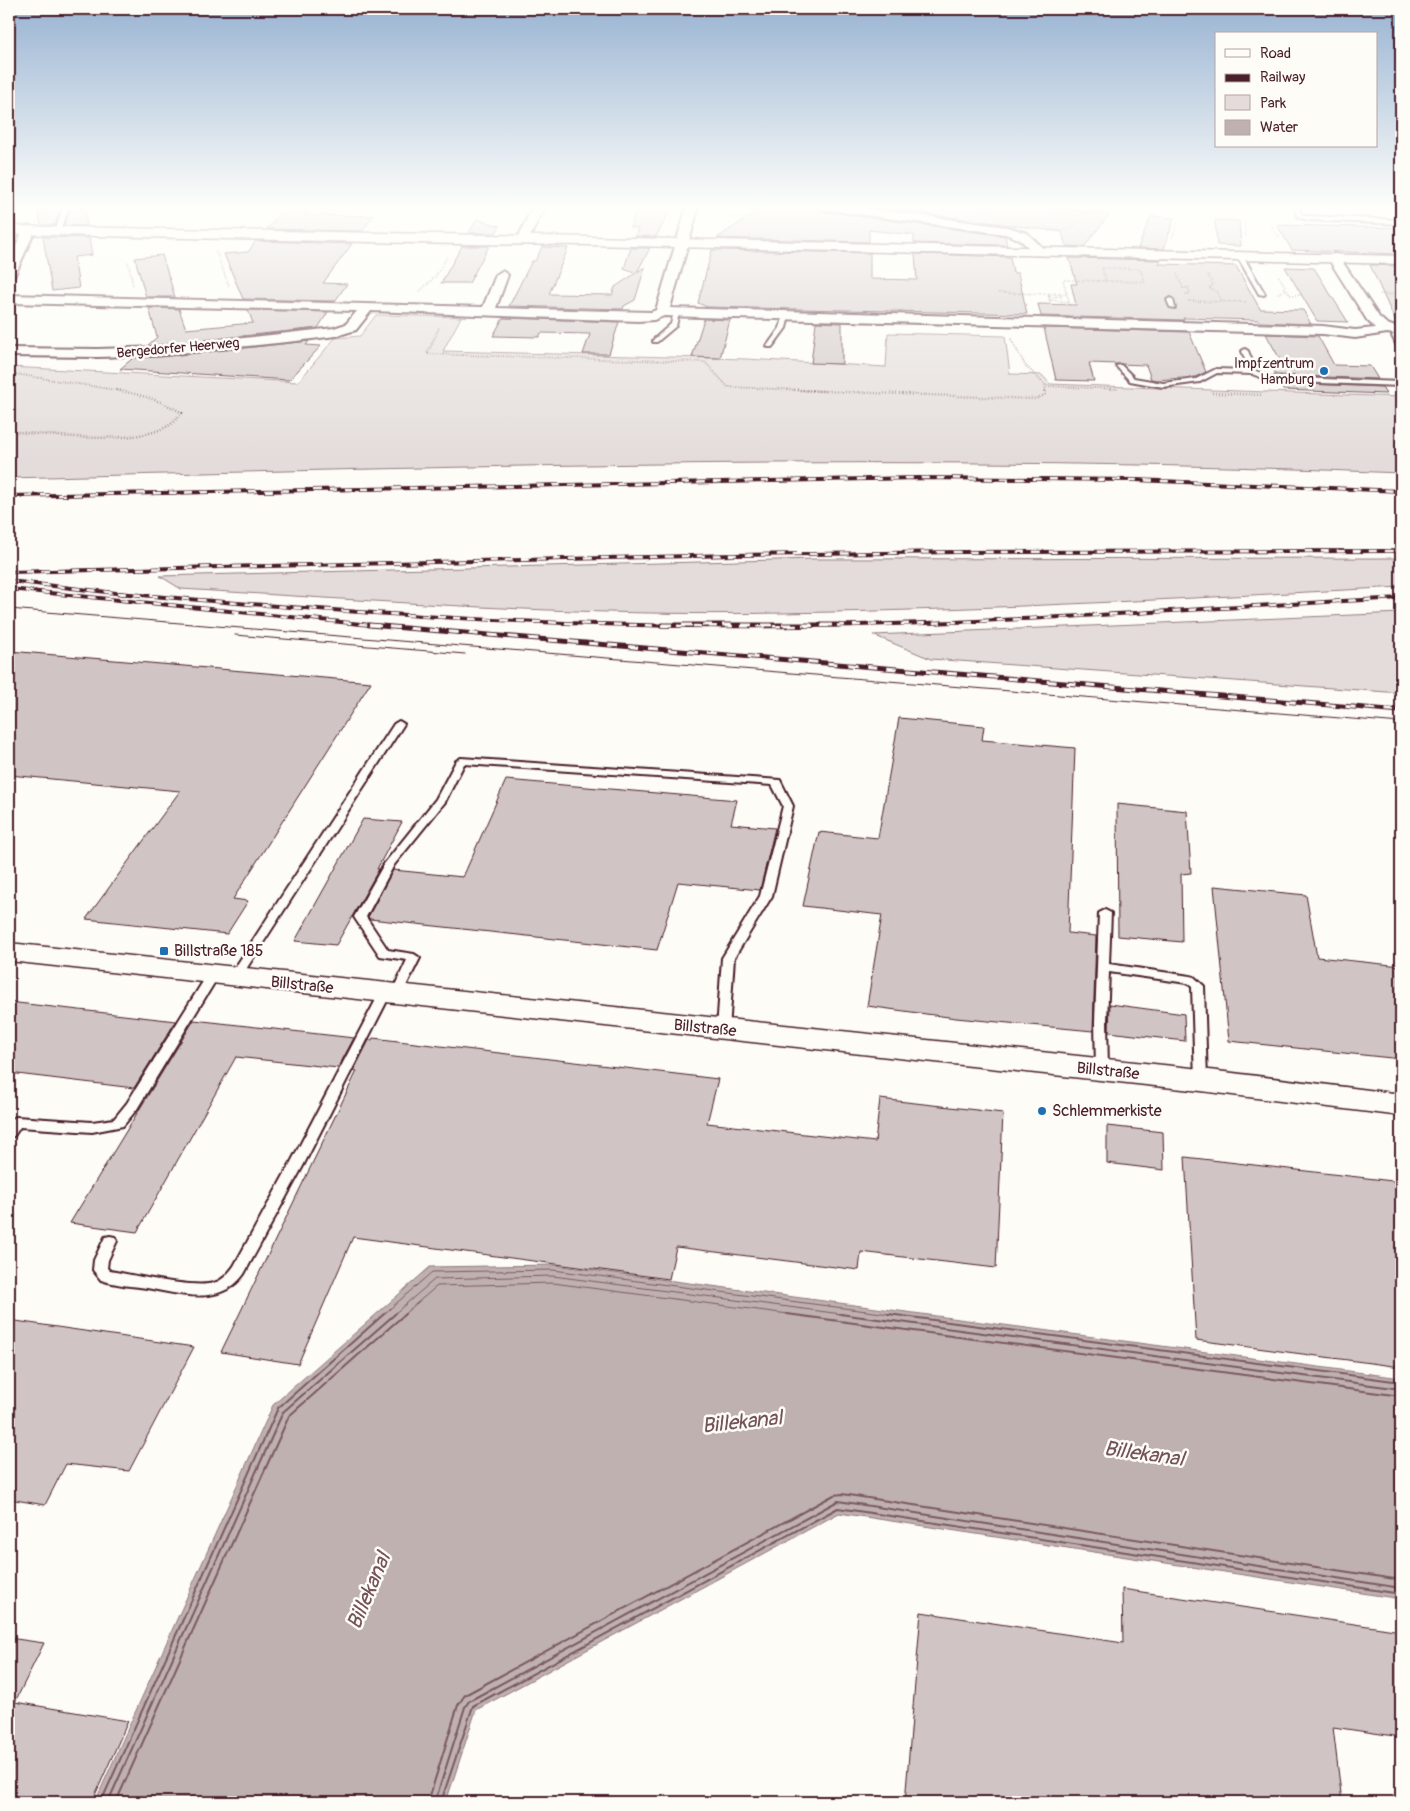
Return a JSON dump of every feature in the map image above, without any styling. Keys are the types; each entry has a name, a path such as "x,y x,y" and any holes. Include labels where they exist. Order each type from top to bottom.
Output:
{"street":[{"path":"488,312 496,291"},
{"path":"669,313 673,291"},
{"path":"1355,291 1372,318 1395,331"},
{"path":"9,299 448,309 638,317 669,313 1179,322 1323,330 1359,334 1395,331"},
{"name":"Bergedorfer Heerweg","path":"9,352 98,353 161,351 305,336 336,332 351,327 367,307"},
{"name":"Billstraße","path":"9,952 1201,1080 1401,1105"}],"lane":[{"path":"1260,291 1262,294"},
{"path":"656,341 674,325 669,313"},
{"path":"770,346 783,328 786,316"},
{"path":"1395,331 1395,336 1401,348"},
{"path":"1246,352 1253,372"},
{"path":"1119,366 1132,380 1163,385 1198,381 1216,371 1253,372 1270,379 1401,384"},
{"path":"9,1133 16,1122 92,1128 118,1123 224,976 399,724"},
{"path":"110,1241 101,1260 100,1270 106,1276 199,1291 217,1288 230,1281 239,1270 390,994 414,958 384,953 360,917 390,864 442,800 461,761 776,782 788,806 766,896 728,958 722,1030"},
{"path":"1102,1070 1101,1021 1106,913"},
{"path":"1103,967 1190,980 1198,986 1201,1080"}],"path":[{"path":"232,291 238,304"},
{"path":"418,296 420,291"},
{"path":"1066,291 1071,310"},
{"path":"1215,291 1218,292 1221,301"},
{"path":"1287,291 1290,295 1302,296"},
{"path":"998,293 1067,295"},
{"path":"1375,294 1401,294"},
{"path":"1067,295 1049,299 1069,302"},
{"path":"1172,304 1221,301 1249,302"},
{"path":"448,309 427,354 705,362 728,387 1035,399 1045,395 1046,386"},
{"path":"9,373 28,378 131,393 160,401 176,408 182,413 172,424 163,428 130,436 110,438 9,431"}],"green space":[{"path":"376,315 461,317 443,351 746,359 886,367 888,333 1005,336 1010,374 1042,375 1050,384 1401,397 1401,473 1227,467 879,463 357,469 9,478 9,367 298,382 335,338 360,336"},
{"path":"1401,558 1401,587 1014,606 782,613 631,613 406,603 181,589 160,576 816,559"},
{"path":"1401,613 1401,693 931,659 873,635"}],"water":[{"name":"Billekanal","path":"554,1265 1401,1378 1401,1599 839,1513 476,1710 446,1802 95,1802 273,1405 430,1267"}],"building":[{"path":"144,291 173,291 175,297 146,297"},
{"path":"239,291 342,291 335,301 243,299"},
{"path":"517,291 550,291 549,294 612,295 614,291 638,291 635,300 624,306 623,309 509,306"},
{"path":"701,291 1022,291 1027,314 707,307 698,303"},
{"path":"1073,291 1250,291 1260,309 1303,310 1311,324 1260,322 1258,320 1041,316 1038,304 1076,305"},
{"path":"1299,291 1328,291 1348,322 1317,321"},
{"path":"1381,291 1401,291 1401,327 1397,325"},
{"path":"149,308 179,309 186,329 253,323 248,310 328,312 318,328 147,346 157,337"},
{"path":"503,318 619,322 609,354 583,354 590,334 541,333 539,337 493,336"},
{"path":"704,319 730,320 720,358 692,357"},
{"path":"816,322 842,323 842,364 811,363"},
{"path":"1044,328 1189,332 1206,372 1195,377 1157,380 1151,379 1146,365 1089,363 1094,381 1056,380"},
{"path":"1266,334 1318,336 1334,365 1370,366 1378,379 1276,375 1270,363 1282,363"},
{"path":"309,341 306,345 321,346 289,380 120,369 133,358 161,357"},
{"path":"1280,383 1382,387 1386,394 1283,390"},
{"path":"9,651 371,682 233,899 248,901 227,934 86,919 180,791 9,775"},
{"path":"899,718 984,726 982,740 1075,748 1068,933 1096,936 1093,1031 956,1018 867,1006 882,915 803,906 819,832 878,838"},
{"path":"506,780 737,800 731,824 775,828 760,890 678,882 657,950 370,919 368,917 393,870 463,877"},
{"path":"1117,804 1187,811 1191,873 1181,874 1182,942 1118,936"},
{"path":"363,819 402,822 377,869 379,869 336,945 295,941"},
{"path":"1214,886 1306,895 1317,957 1401,966 1401,1059 1229,1041"},
{"path":"9,1002 176,1021 134,1088 9,1073"},
{"path":"1110,1004 1184,1014 1185,1041 1109,1032"},
{"path":"194,1020 354,1038 338,1068 236,1057 137,1232 70,1223"},
{"path":"373,1038 718,1079 707,1123 875,1142 880,1099 1003,1113 996,1268 861,1252 859,1270 676,1247 669,1279 353,1237 298,1364 221,1352 357,1071 354,1070 369,1040"},
{"path":"1107,1126 1163,1132 1164,1170 1107,1163"},
{"path":"1185,1157 1401,1182 1401,1367 1196,1340"},
{"path":"9,1320 194,1347 129,1471 66,1464 45,1505 9,1499"},
{"path":"1122,1589 1401,1631 1401,1737 1333,1727 1342,1802 905,1802 921,1612 1123,1643"},
{"path":"9,1638 44,1643 15,1702 128,1721 92,1802 9,1802"}],"tram line":[{"path":"9,609 1401,723"},
{"path":"235,635 465,654"}],"railway":[{"path":"9,496 919,478 1136,480 1401,491"},
{"path":"9,572 734,555 959,552 1401,551"},
{"path":"9,581 125,594"},
{"path":"9,589 381,626"},
{"path":"118,593 288,607 459,618 630,625 716,626 876,625 951,622 1401,598"},
{"path":"369,625 381,626"},
{"path":"662,625 838,625"},
{"path":"381,626 1401,711"}],"place":[{"name":"Impfzentrum Hamburg","path":"1324,371"},
{"name":"Billstraße 185","path":"164,951"},
{"name":"Schlemmerkiste","path":"1042,1111"}]}
